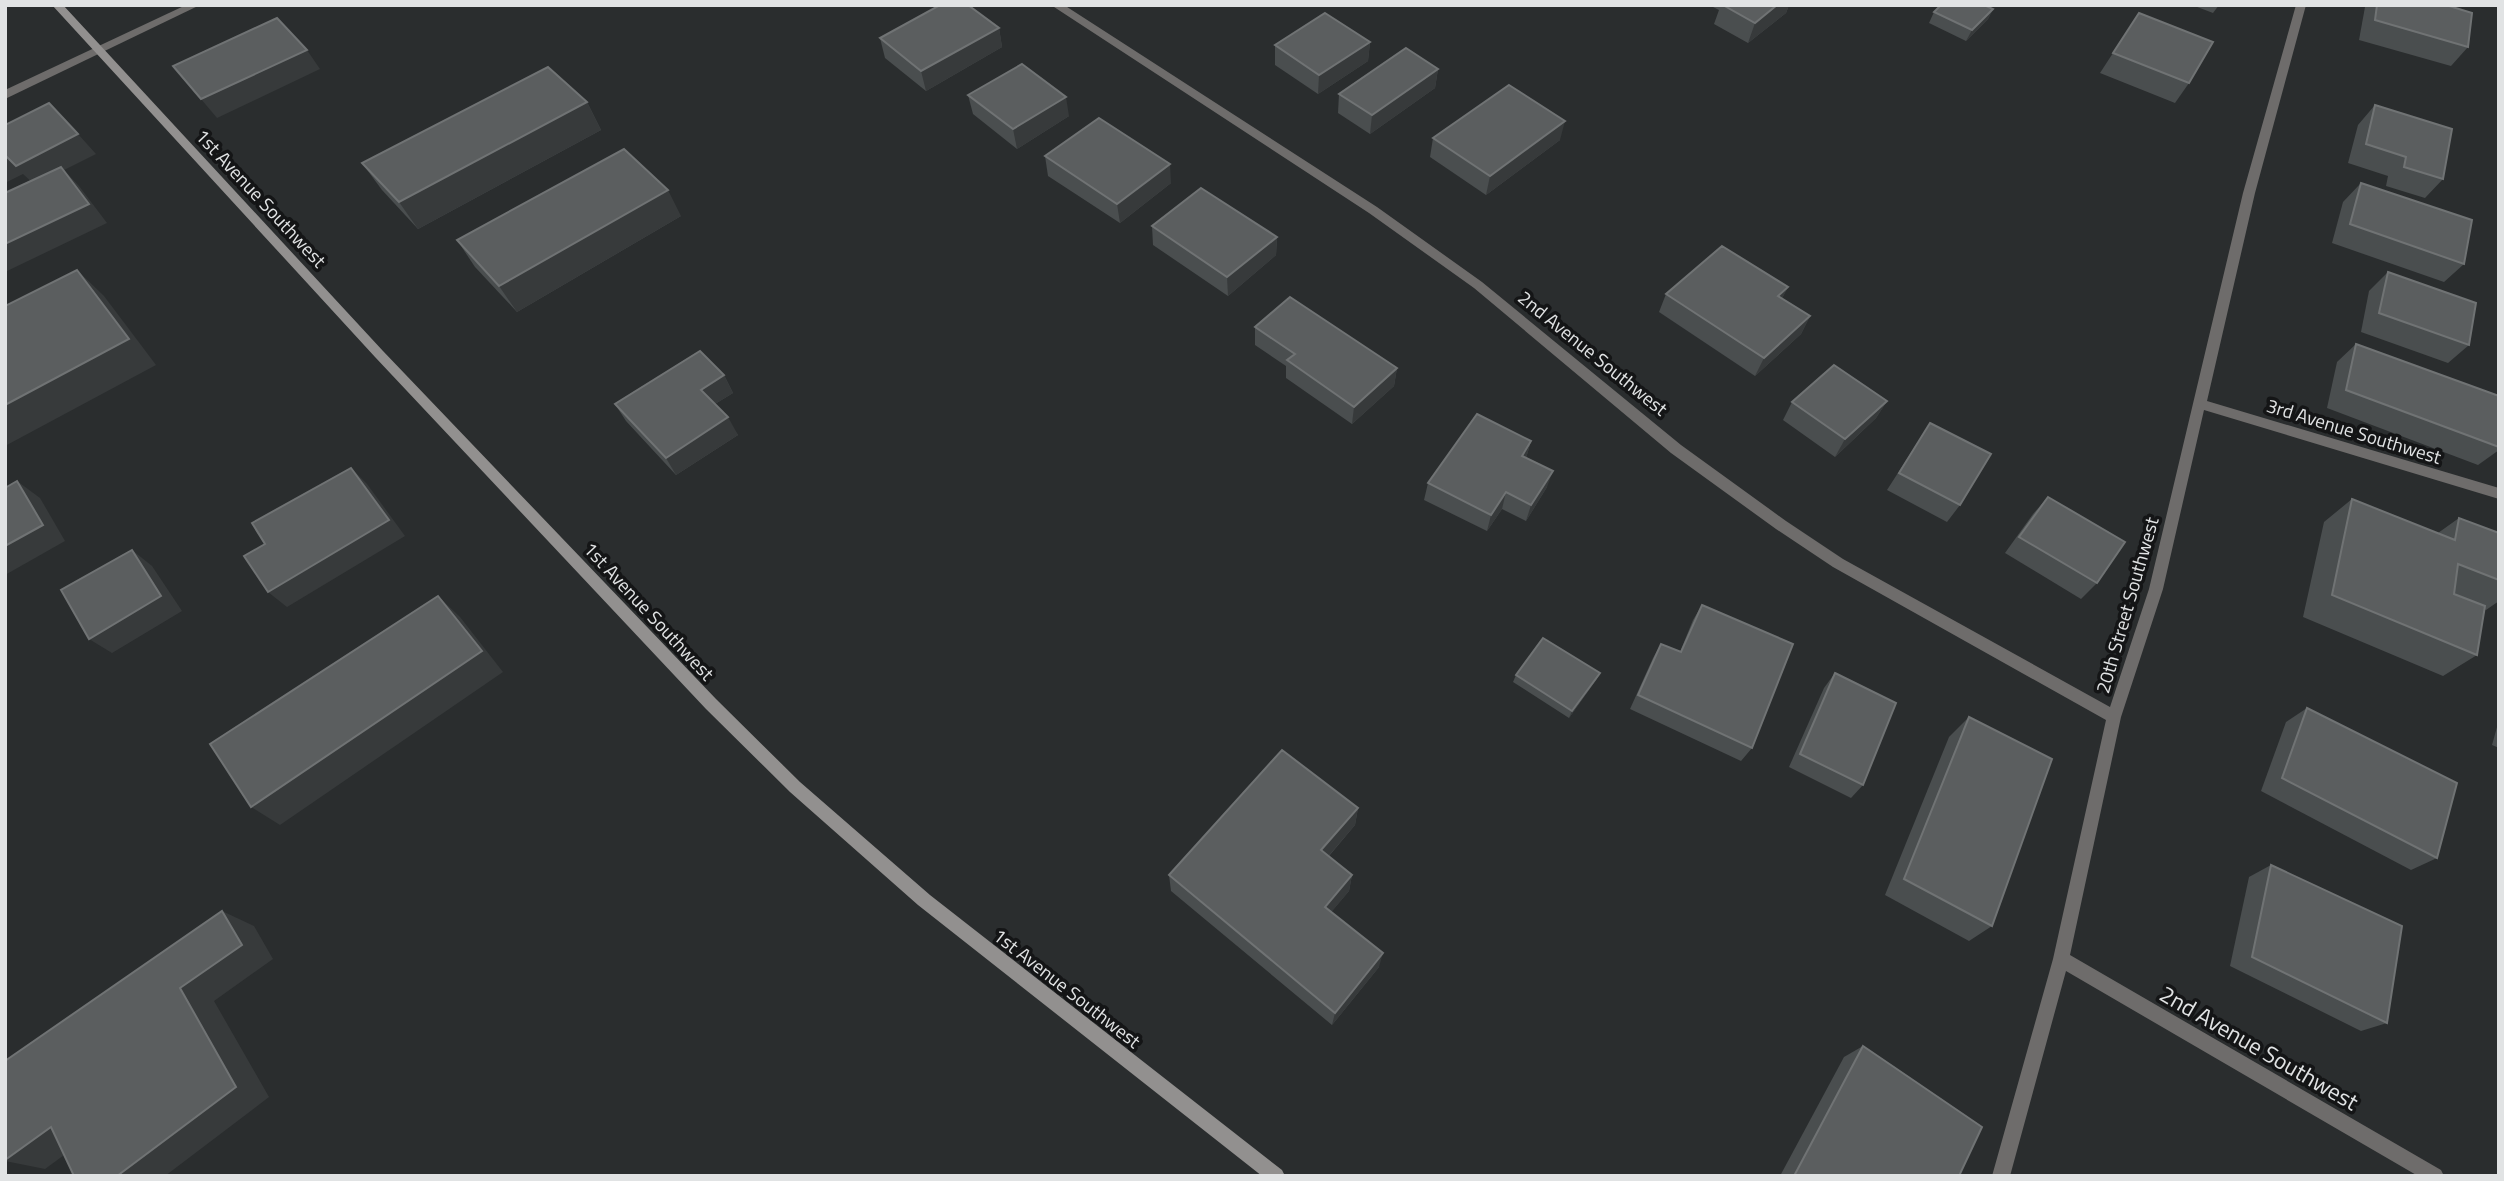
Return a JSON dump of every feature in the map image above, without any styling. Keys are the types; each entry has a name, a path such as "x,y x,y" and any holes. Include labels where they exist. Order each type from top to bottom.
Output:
{"main road":[{"name":"1st Avenue Southwest","path":"57,5 379,354 710,704 795,787 924,900 1276,1176"}],"street":[{"path":"5,94 195,5"},
{"name":"2nd Avenue Southwest","path":"1056,5 1373,210 1478,285 1676,449 1781,525 1838,563 2114,717"},
{"name":"20th Street Southwest","path":"2001,1176 2061,959 2114,717 2156,589 2249,194 2301,5"},
{"name":"3rd Avenue Southwest","path":"2198,403 2499,494"},
{"name":"2nd Avenue Southwest","path":"2061,959 2435,1176"}],"building":[{"path":"940,5 968,5 999,28 921,71 880,38"},
{"path":"1723,5 1777,5 1755,23"},
{"path":"1941,5 1984,5 1993,9 1972,30 1934,12"},
{"path":"2377,5 2446,5 2472,13 2468,47 2375,20"},
{"path":"1325,13 1370,42 1319,75 1275,45"},
{"path":"2139,13 2213,42 2189,83 2113,53"},
{"path":"277,18 307,50 201,99 173,66"},
{"path":"1406,48 1438,69 1372,115 1339,94"},
{"path":"1022,64 1066,97 1013,129 968,95"},
{"path":"548,67 587,102 399,202 362,163"},
{"path":"1509,85 1565,121 1490,176 1433,138"},
{"path":"49,103 78,134 16,166 5,155 5,125"},
{"path":"2375,105 2452,129 2443,179 2404,167 2406,157 2366,144"},
{"path":"1099,118 1170,164 1117,204 1045,156"},
{"path":"624,149 668,190 499,286 457,240"},
{"path":"61,167 89,204 5,244 5,193"},
{"path":"2361,183 2472,220 2464,264 2350,224"},
{"path":"1201,188 1277,237 1227,277 1152,226"},
{"path":"1722,246 1788,287 1778,296 1810,316 1764,358 1666,294"},
{"path":"77,270 129,339 5,405 5,306"},
{"path":"2388,272 2476,303 2469,345 2379,313"},
{"path":"1290,297 1397,368 1354,407 1287,360 1295,354 1255,327"},
{"path":"2356,344 2499,396 2499,447 2346,390"},
{"path":"700,351 724,375 701,390 728,417 666,458 615,404"},
{"path":"1834,365 1887,401 1845,439 1792,402"},
{"path":"1477,414 1531,441 1522,456 1553,471 1531,505 1506,492 1491,515 1428,483"},
{"path":"1930,423 1991,454 1960,505 1899,473"},
{"path":"351,468 389,520 268,592 244,556 265,544 252,523"},
{"path":"17,481 43,525 5,546 5,488"},
{"path":"2048,497 2125,542 2097,583 2019,537"},
{"path":"2352,499 2455,540 2459,518 2499,533 2499,580 2458,564 2454,594 2485,606 2477,655 2332,595"},
{"path":"132,550 161,596 89,639 61,590"},
{"path":"438,596 482,651 251,807 210,744"},
{"path":"1702,605 1793,644 1752,748 1638,695 1661,644 1681,652"},
{"path":"1543,638 1600,673 1572,711 1516,675"},
{"path":"1835,673 1896,703 1863,785 1800,754"},
{"path":"2307,708 2457,783 2437,858 2282,778"},
{"path":"1969,717 2052,759 1992,926 1904,879"},
{"path":"1282,750 1358,808 1321,850 1352,875 1325,907 1383,953 1335,1013 1169,875"},
{"path":"2271,865 2402,926 2387,1023 2252,957"},
{"path":"222,911 242,945 180,988 236,1087 117,1176 74,1176 51,1127 5,1160 5,1061"},
{"path":"1863,1046 1982,1127 1959,1176 1794,1176"}]}
